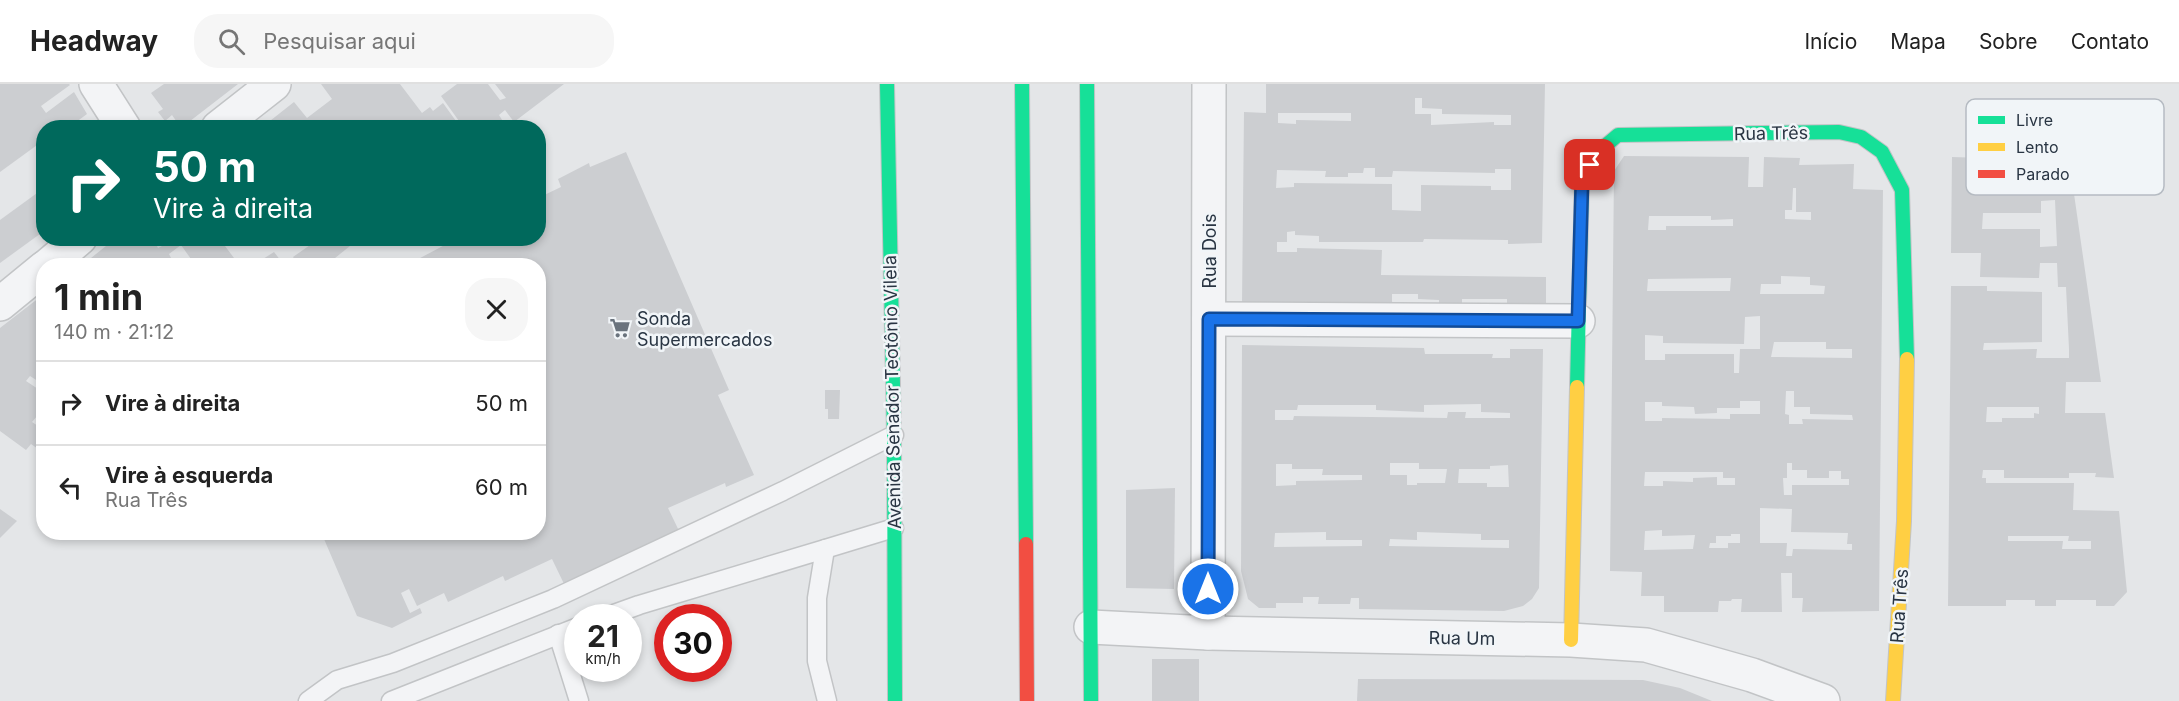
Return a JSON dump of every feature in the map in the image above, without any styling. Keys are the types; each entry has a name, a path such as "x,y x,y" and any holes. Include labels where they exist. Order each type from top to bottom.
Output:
{"street":[{"path":"96,84 119,120"},
{"path":"228,120 274,84"},
{"name":"Avenida Senador Teotônio Vilela","path":"887,84 894,435 895,701"},
{"path":"1022,84 1027,701"},
{"path":"1087,84 1091,701"},
{"name":"Rua Dois","path":"1208,633 1209,84"},
{"name":"Rua Três","path":"1571,640 1582,179 1599,151 1618,135 1839,132 1861,137 1882,153 1902,190 1907,333 1904,521 1893,701"},
{"path":"56,258 70,246"},
{"path":"0,304 36,274"},
{"path":"1209,319 1578,321"},
{"name":"Rua Um","path":"1091,627 1208,633 1571,640 1646,645 1752,675 1823,701"}],"lane":[{"path":"308,701 337,680 393,663 553,598 783,491 894,435"},
{"path":"642,604 894,528"},
{"path":"825,549 817,598 817,661 827,701"},
{"path":"391,701 564,632"},
{"path":"558,634 579,701"}],"building":[{"path":"0,84 69,84 41,106 46,113 74,92 87,114 79,120 36,120 36,146 0,172"},
{"path":"164,84 238,84 191,120 175,120 172,115 164,120 158,112 163,109 151,93"},
{"path":"321,84 400,84 422,113 430,107 433,111 443,103 455,120 271,120 294,102 307,118 332,99"},
{"path":"457,84 488,84 500,100 506,98 495,84 564,84 517,120 512,120 505,110 499,115 502,120 458,120 441,96"},
{"path":"1266,84 1545,84 1542,243 1508,244 1508,240 1424,239 1423,242 1319,242 1319,236 1295,235 1295,231 1287,232 1287,242 1277,242 1277,252 1297,252 1297,248 1382,250 1381,275 1546,277 1546,308 1507,307 1507,299 1462,299 1462,307 1439,307 1439,300 1418,299 1418,294 1392,294 1392,306 1242,304 1244,112 1266,113","holes":["1415,98 1422,98 1422,108 1442,109 1442,114 1511,115 1511,125 1494,125 1494,122 1431,125 1431,114 1415,114","1278,113 1351,113 1351,121 1296,120 1296,124 1278,123","1364,168 1375,168 1375,177 1392,177 1393,171 1495,173 1495,169 1511,169 1511,190 1491,190 1491,186 1421,185 1421,211 1392,210 1392,184 1294,183 1294,187 1276,188 1277,170 1326,171 1325,177 1348,177 1348,173 1363,173"]},
{"name":"Sonda Supermercados","path":"626,152 729,390 718,395 754,475 726,487 725,483 668,508 681,535 566,588 552,559 505,581 503,576 448,602 444,593 417,606 409,589 401,593 410,613 420,608 422,613 392,628 357,616 324,540 546,540 546,258 420,258 443,246 546,246 546,194 561,187 558,179 589,163 590,167"},
{"path":"1624,156 1749,157 1748,187 1763,187 1764,157 1800,158 1799,165 1854,164 1853,189 1883,190 1879,611 1802,612 1803,598 1792,598 1792,573 1781,573 1782,612 1741,612 1742,599 1732,599 1731,601 1719,601 1718,612 1664,612 1664,596 1641,596 1642,572 1610,571 1614,171","holes":["1793,188 1796,188 1796,212 1811,212 1811,220 1785,219 1785,210 1792,210","1649,216 1711,216 1711,220 1733,219 1733,226 1666,226 1666,230 1648,230","1781,276 1810,277 1810,285 1825,286 1824,294 1760,294 1761,284 1781,284","1731,278 1730,291 1647,291 1648,279","1760,316 1760,349 1740,349 1739,373 1734,373 1734,354 1665,354 1665,360 1645,360 1645,335 1663,336 1663,343 1744,344 1745,317","1774,342 1826,342 1826,349 1852,349 1852,358 1771,357","1786,391 1794,391 1794,407 1810,407 1810,414 1852,415 1853,420 1802,419 1803,424 1789,424 1789,415 1785,414","1740,401 1760,401 1760,414 1730,414 1730,419 1662,418 1662,421 1645,421 1645,402 1662,402 1662,406 1694,407 1695,414 1717,413 1717,408 1740,408","1787,463 1792,463 1792,470 1807,470 1807,478 1829,478 1829,471 1841,471 1841,479 1849,479 1849,485 1792,485 1792,495 1784,495 1783,478 1787,478","1645,472 1723,472 1723,478 1735,478 1735,485 1717,485 1717,477 1693,478 1693,482 1663,481 1663,486 1644,486","1760,508 1792,509 1791,532 1848,533 1847,544 1852,544 1852,550 1793,549 1792,556 1786,556 1787,543 1760,543","1662,530 1662,536 1695,535 1693,549 1644,550 1645,531","1740,534 1740,543 1728,543 1728,548 1709,548 1710,543 1716,543 1716,536"]},
{"path":"1952,157 1966,157 1966,195 2074,195 2101,382 2066,382 2065,413 2105,413 2114,478 2095,477 2096,473 2069,473 2069,478 2004,478 2004,470 1983,470 1982,478 1986,478 1986,483 2074,483 2073,510 2119,511 2127,592 2114,606 2096,606 2096,600 2056,600 2056,606 2035,606 2035,600 2006,600 2006,606 1948,606 1951,286 1987,286 1987,291 2042,292 2042,342 1984,343 1983,350 2037,349 2036,358 2069,358 2066,287 2058,287 2057,263 2040,263 2039,278 1980,277 1981,253 1951,253","holes":["2055,200 2057,246 2040,247 2040,229 1982,229 1983,213 2041,213 2041,201","1987,407 2039,407 2039,414 2034,413 2034,418 2002,418 2002,422 1986,422","2008,536 2069,536 2068,541 2091,541 2091,549 2062,549 2063,541 2008,541"]},
{"path":"36,194 36,237 0,263 0,220"},
{"path":"106,246 157,246 158,248 180,246 169,254 171,258 91,258"},
{"path":"182,246 225,246 234,258 190,258"},
{"path":"309,246 350,246 335,258 293,257"},
{"path":"274,252 279,258 265,258"},
{"path":"36,300 36,380 30,376 26,381 36,388 36,417 32,422 36,425 36,447 31,444 26,450 0,431 0,328"},
{"path":"1242,345 1424,348 1425,354 1493,354 1492,358 1510,358 1510,349 1543,349 1539,588 1532,599 1523,606 1504,611 1359,609 1359,598 1351,598 1350,604 1318,604 1319,597 1303,597 1303,603 1276,603 1276,608 1259,608 1248,599 1241,571","holes":["1481,404 1481,412 1510,413 1510,418 1465,418 1466,412 1448,412 1447,418 1294,416 1293,420 1275,420 1275,410 1297,410 1298,405 1376,405 1376,410 1424,412 1424,405","1390,463 1419,463 1419,469 1447,469 1445,483 1407,485 1407,475 1390,475","1276,464 1292,464 1292,469 1323,469 1322,475 1362,475 1362,480 1296,481 1296,485 1276,486","1508,465 1509,487 1487,487 1487,483 1458,483 1459,469 1490,469 1490,466","1326,532 1326,540 1362,540 1362,546 1274,547 1275,533","1417,532 1481,534 1481,540 1509,540 1509,548 1389,546 1390,539 1417,540"]},
{"path":"825,390 840,390 839,419 828,419 828,409 825,409"},
{"path":"1175,488 1174,589 1126,588 1126,490"},
{"path":"0,509 17,521 0,538"},
{"path":"1152,659 1199,659 1199,701 1152,701"},
{"path":"1358,679 1643,680 1680,688 1712,701 1357,701"}],"traffic: fast":[{"path":"887,84 894,435 895,701"},
{"path":"1022,84 1026,544"},
{"path":"1087,84 1091,701"},
{"path":"1577,387 1582,179 1599,151 1618,135 1839,132 1861,137 1882,152 1902,190 1907,359"}],"traffic: slow":[{"path":"1893,701 1904,521 1907,359"},
{"path":"1571,640 1577,387"}],"traffic: jam":[{"path":"1026,544 1027,701"}],"place":[{"name":"Sonda Supermercados","path":"620,328"}],"route":[{"path":"1208,589 1209,319 1578,321 1582,179 1590,165"}]}
